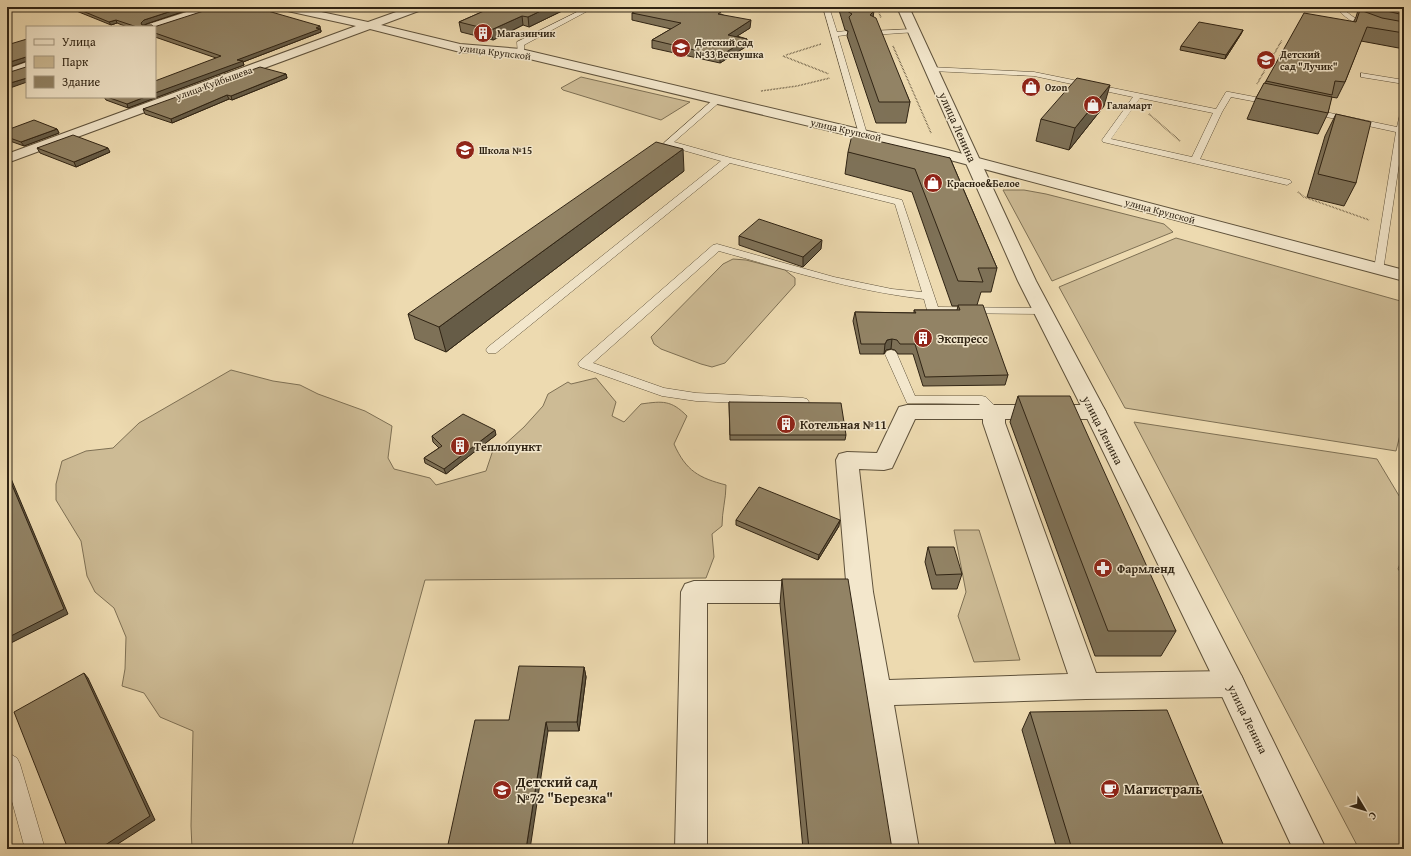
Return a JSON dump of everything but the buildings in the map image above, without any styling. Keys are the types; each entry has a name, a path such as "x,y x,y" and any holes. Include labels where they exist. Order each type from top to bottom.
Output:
{"street":[{"path":"153,26 213,7"},
{"name":"улица Крупской","path":"283,7 460,48 521,53 939,152 1404,276"},
{"name":"улица Куйбышева","path":"7,159 420,7"},
{"name":"улица Ленина","path":"903,7 974,162 983,187 1027,281 1095,412 1231,684 1310,849"},
{"path":"7,73 26,66"},
{"path":"903,849 860,592 847,460 884,462 907,412 1095,412"},
{"path":"995,412 994,423 1086,686"},
{"path":"690,849 694,592 860,592"},
{"path":"877,692 1086,686 1231,684"}],"lane":[{"path":"521,53 520,44 592,7"},
{"path":"826,7 863,134"},
{"path":"1339,7 1349,18 1366,25 1404,34"},
{"path":"872,32 914,31"},
{"path":"834,34 846,33"},
{"path":"932,69 1034,74 1136,98 1218,112"},
{"path":"1364,75 1404,82"},
{"path":"1196,158 1218,112 1229,94 1279,105"},
{"path":"1136,98 1106,140 1196,158 1287,182"},
{"path":"718,100 668,143 728,160 899,202 933,310 1042,311"},
{"path":"1302,109 1400,130"},
{"path":"1379,269 1400,130 1404,114"},
{"path":"492,350 728,160"},
{"path":"803,402 696,397 662,392 584,364 717,247 832,280 892,292 928,296"},
{"path":"891,354 911,400 982,400 995,412"},
{"path":"7,761 11,764 35,849"}],"path":[{"path":"877,7 939,152"},
{"path":"1249,98 1282,40"},
{"path":"837,44 815,45 783,56 793,58 829,74 847,77"},
{"path":"718,100 769,89 796,86 822,79 847,77"},
{"path":"1136,98 1196,158"},
{"path":"1287,182 1304,197 1386,226"}],"green space":[{"path":"581,77 690,102 661,120 563,90 561,88"},
{"path":"1003,190 1024,190 1046,194 1164,224 1173,232 1052,281"},
{"path":"1176,238 1404,302 1404,434 1400,435 1396,451 1125,408 1059,287"},
{"path":"733,259 746,260 785,270 795,278 795,285 725,363 712,367 661,349 654,344 651,337 723,264"},
{"path":"231,370 273,381 300,385 318,394 365,411 392,426 388,458 394,469 430,478 436,485 486,471 493,450 502,447 524,427 543,406 548,394 568,382 571,384 596,378 616,402 612,416 624,422 641,404 661,402 671,404 687,416 674,444 683,461 694,472 701,476 726,485 722,526 712,534 714,557 706,578 425,580 351,849 192,849 193,731 160,717 144,693 122,686 125,669 126,637 114,608 95,592 87,576 81,541 56,500 56,484 62,461 86,451 113,448 139,423"},
{"path":"1134,422 1377,459 1404,504 1404,553 1398,569 1404,577 1404,849 1359,849"},
{"path":"954,530 979,530 1020,660 974,662 958,616 966,592"}],"place":[{"name":"Магазинчик","path":"483,33"},
{"name":"Детский сад №33 Веснушка","path":"681,48"},
{"name":"Детский сад \"Лучик\"","path":"1266,60"},
{"name":"Ozon","path":"1031,87"},
{"name":"Галамарт","path":"1093,105"},
{"name":"Школа №15","path":"465,150"},
{"name":"Красное&Белое","path":"933,183"},
{"name":"Экспресс","path":"923,338"},
{"name":"Котельная №11","path":"786,424"},
{"name":"Теплопункт","path":"460,446"},
{"name":"Фармленд","path":"1103,568"},
{"name":"Магистраль","path":"1110,789"},
{"name":"Детский сад №72 \"Березка\"","path":"502,790"}]}
